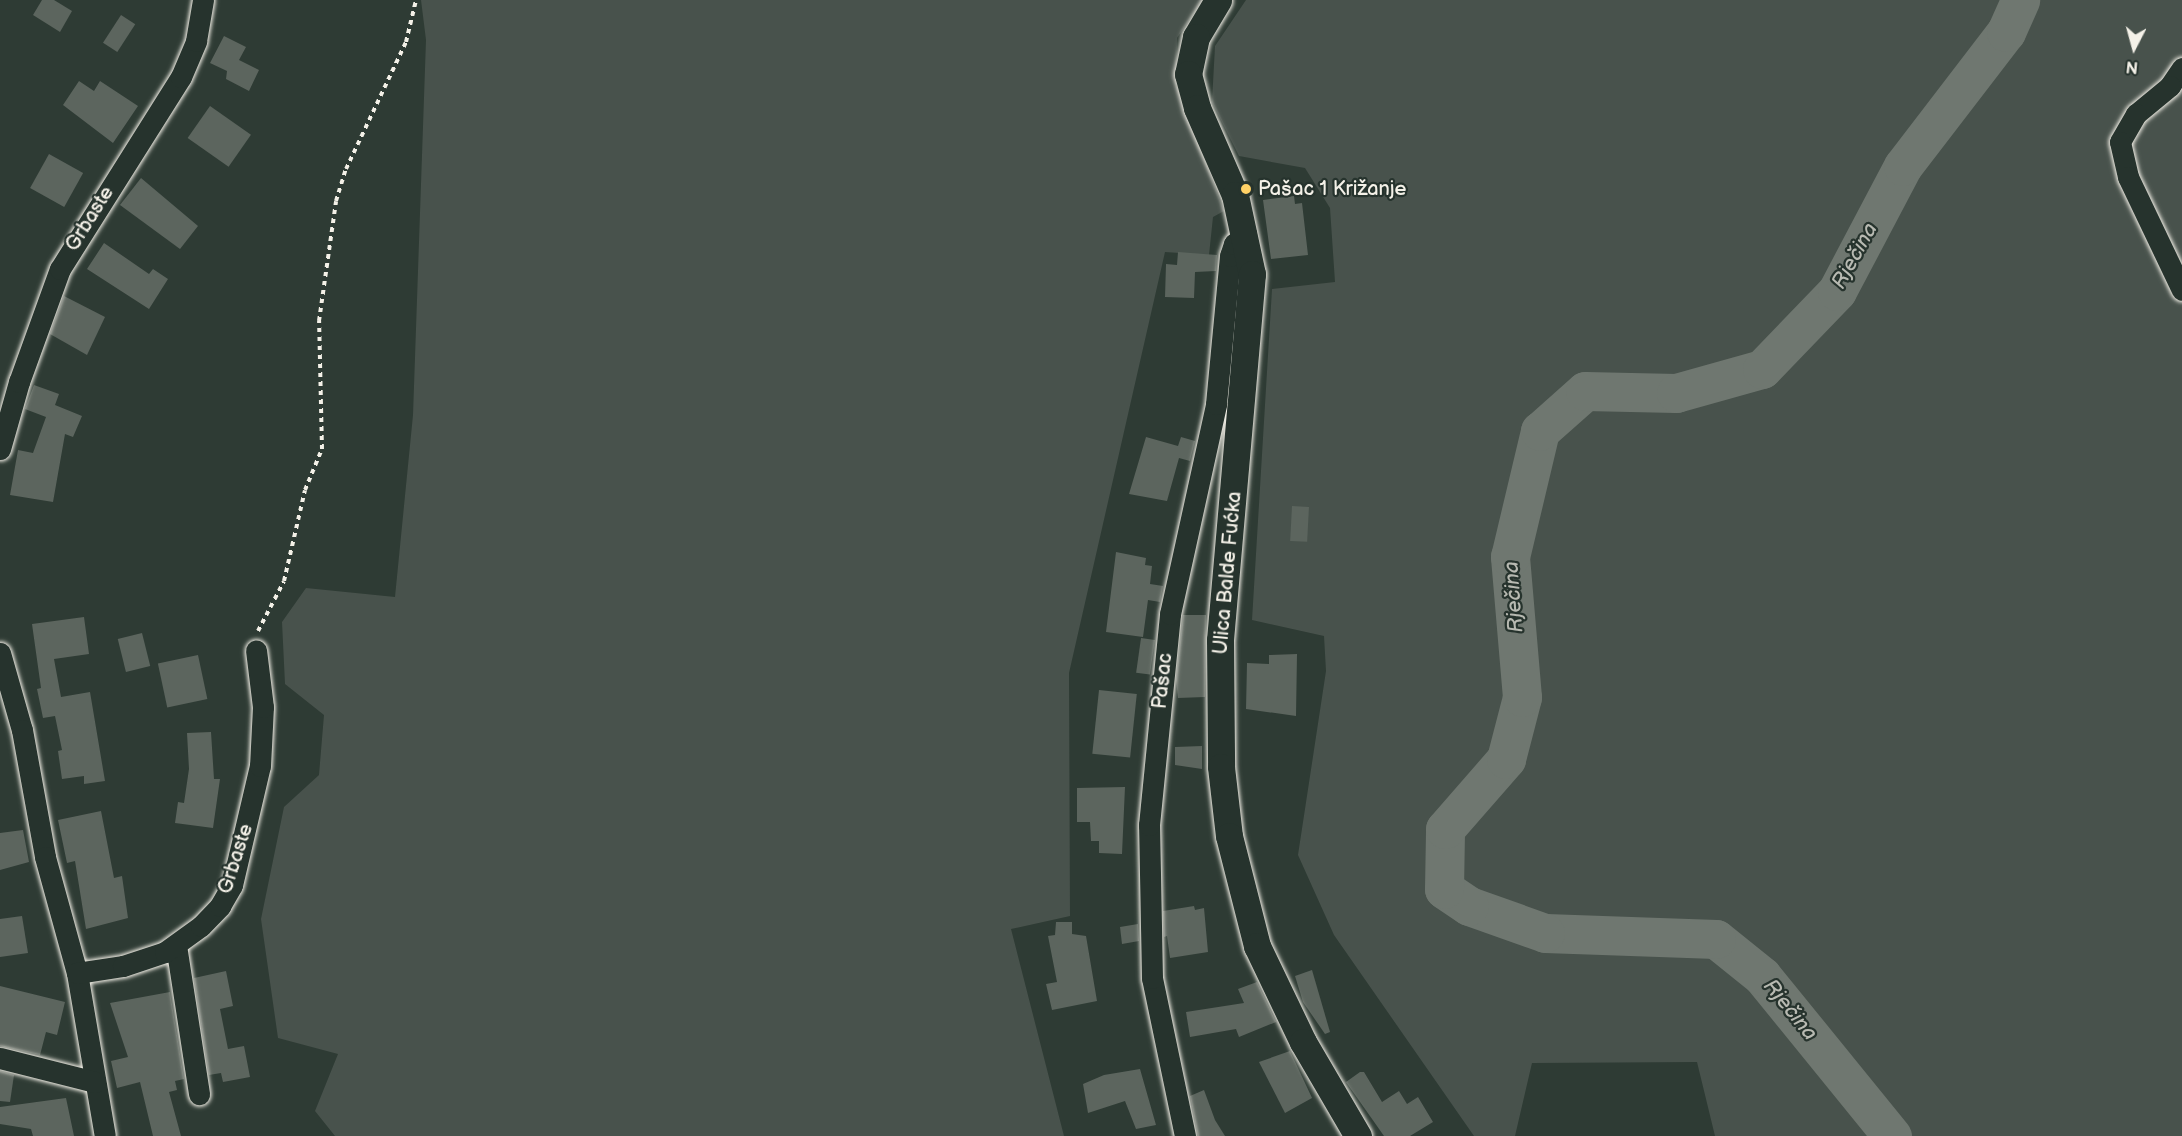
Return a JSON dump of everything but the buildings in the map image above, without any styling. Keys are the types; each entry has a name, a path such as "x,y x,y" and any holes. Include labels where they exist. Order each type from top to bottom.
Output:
{"main road":[{"name":"Ulica Balde Fućka","path":"1218,0 1196,37 1188,74 1197,108 1235,195 1246,234 1252,274 1251,321 1220,640 1221,766 1229,836 1257,946 1303,1042 1358,1136"}],"street":[{"name":"Grbaste","path":"0,449 44,306 60,269 181,77 196,42 203,0"},
{"path":"2182,68 2169,86 2136,114 2120,142 2128,177 2182,290"},
{"name":"Pašac","path":"1185,1136 1152,978 1149,825 1170,614 1216,404 1230,256 1234,244 1246,234"},
{"name":"Grbaste","path":"77,973 123,966 165,952 220,906 242,854 263,737 256,650"},
{"path":"0,653 22,730 45,857 77,973 105,1136"},
{"path":"176,945 199,1094"},
{"path":"0,1058 95,1082"}],"path":[{"path":"256,650 259,625 284,581 304,490 322,449 320,321 336,201 346,169 406,42 416,0"}],"shaded area":[{"path":"421,0 1203,0 1177,38 1176,85 1224,211 1213,217 1209,255 1165,252 1069,673 1070,916 1011,929 1064,1136 335,1136 315,1111 338,1054 278,1038 261,919 284,807 319,775 324,715 285,684 282,622 306,588 395,597 413,415 426,40"},
{"path":"1246,0 2182,0 2182,1136 1715,1136 1697,1062 1532,1063 1515,1136 1474,1136 1334,935 1298,855 1326,671 1324,636 1252,620 1272,289 1335,282 1330,208 1305,168 1239,156 1212,102 1215,46"}],"waterway":[{"name":"Rječina","path":"1892,1136 1762,976 1716,939 1545,933 1469,906 1444,889 1445,829 1506,759 1522,697 1510,557 1540,431 1585,391 1676,393 1762,369 1837,291 1903,166 2006,32 2020,0"}],"place":[{"name":"Pašac 1 Križanje","path":"1246,189"}]}
